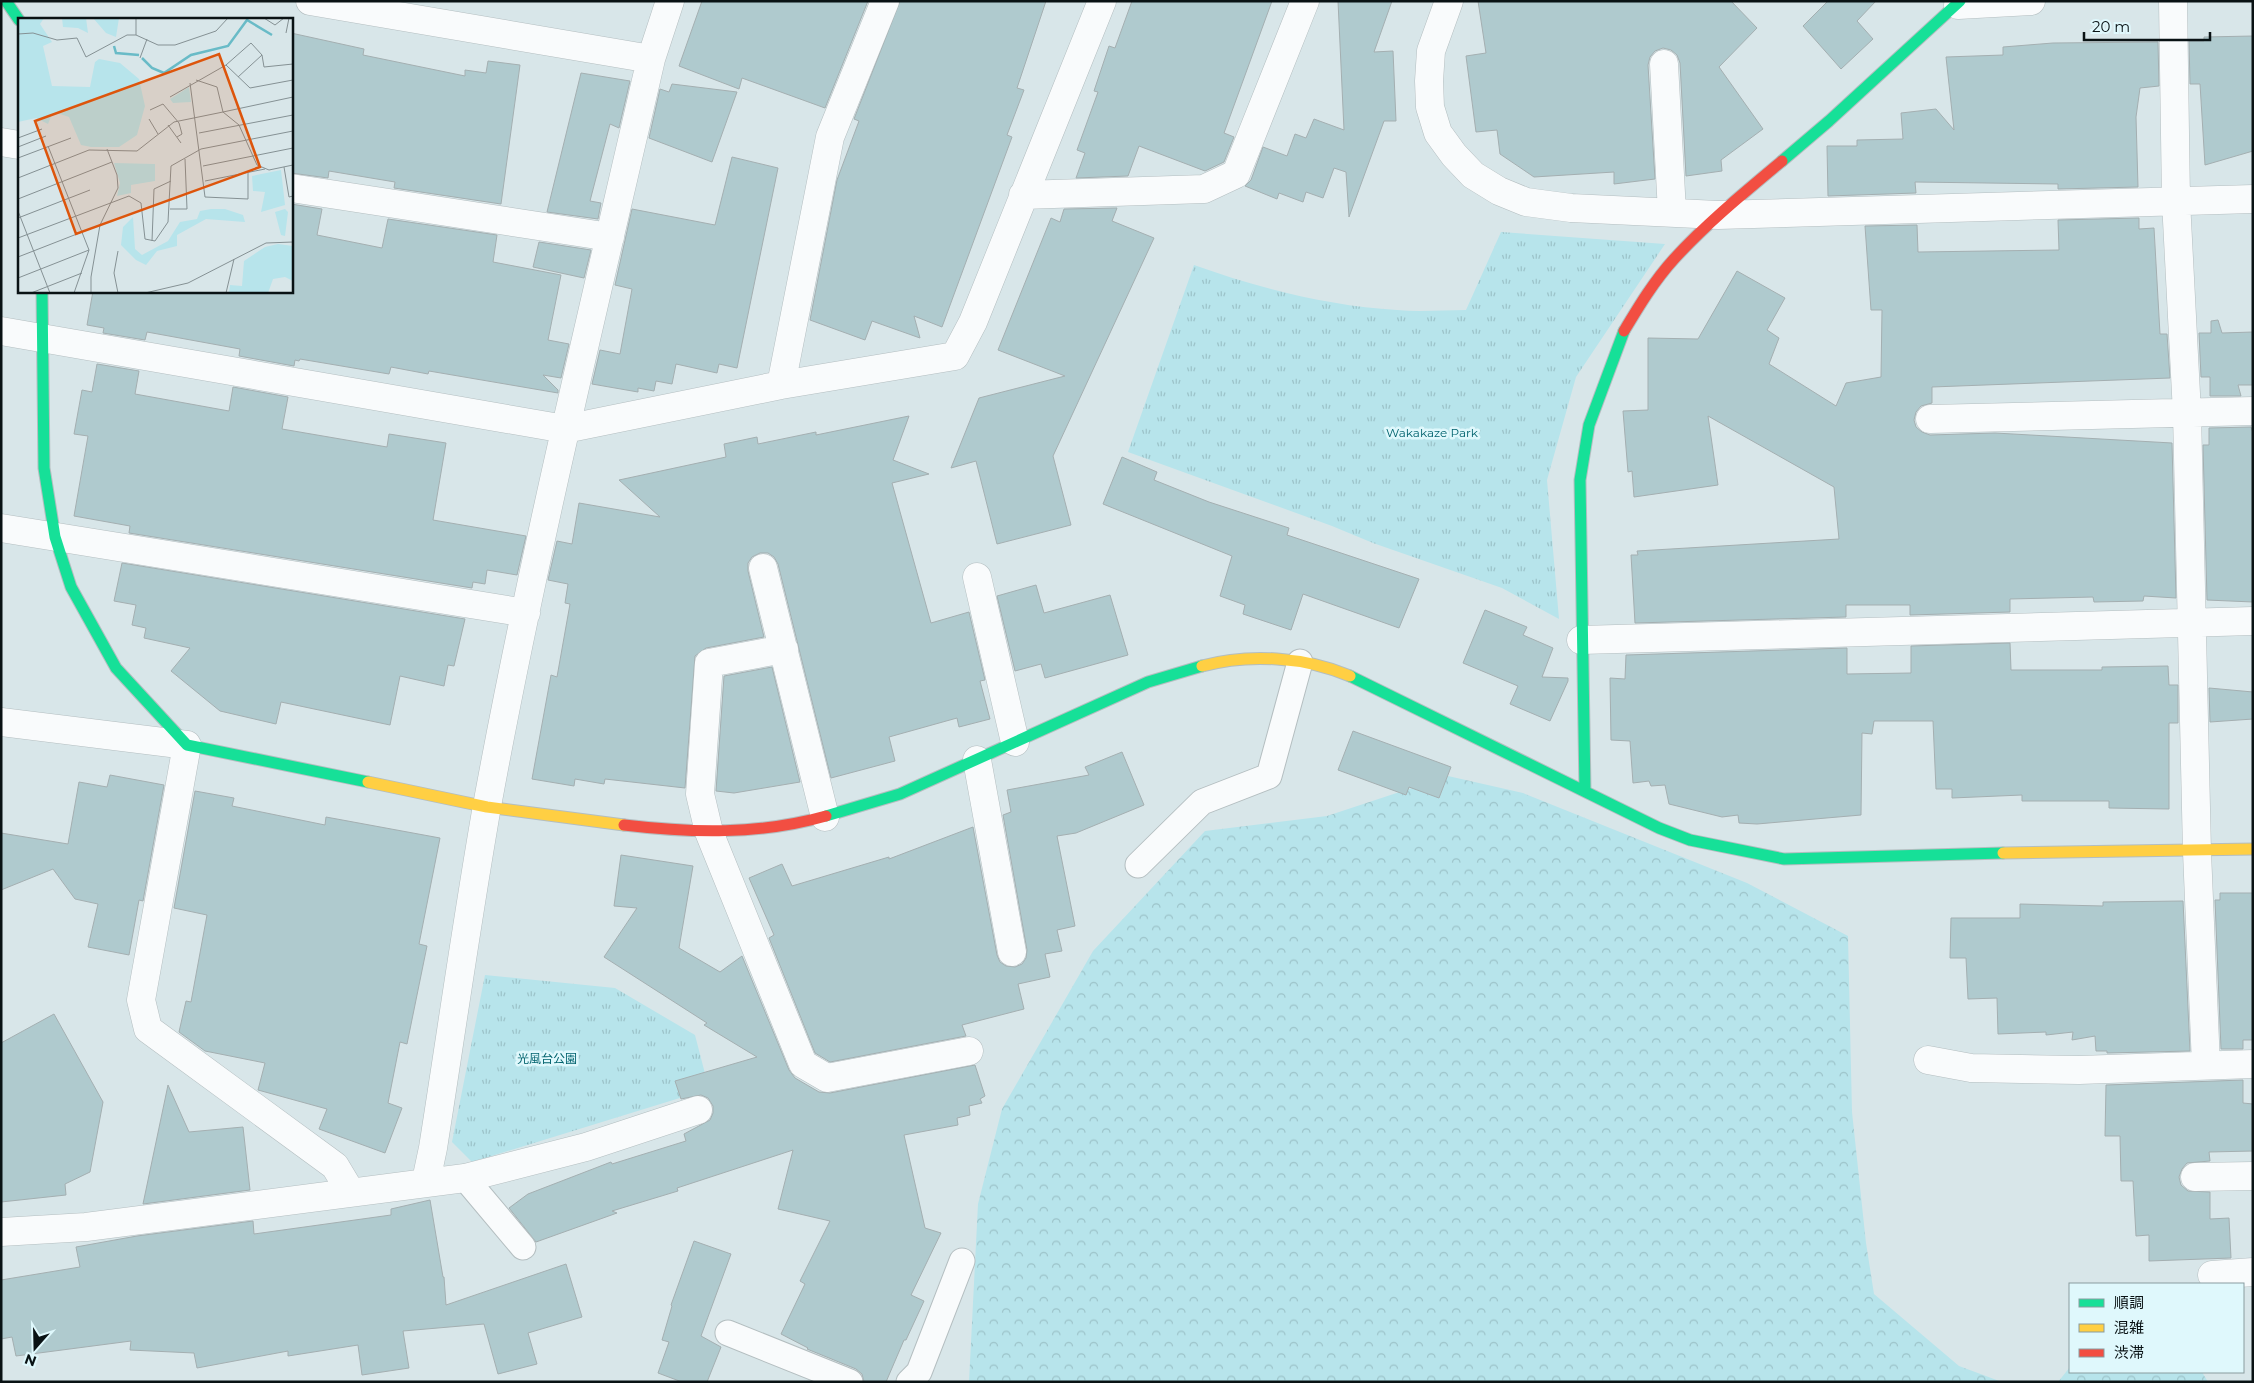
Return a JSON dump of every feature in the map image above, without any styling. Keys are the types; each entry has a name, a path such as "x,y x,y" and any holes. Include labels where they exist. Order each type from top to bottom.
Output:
{"street":[{"path":"6,1 18,19"},
{"path":"310,1 651,59"},
{"path":"426,1181 433,1148 487,807 526,613 565,429 651,59 670,1"},
{"path":"781,385 830,137 885,1"},
{"path":"1,331 565,429 781,385 955,356 973,322 1102,1"},
{"path":"1023,196 1204,189 1236,174 1305,1"},
{"path":"1448,1 1431,51 1428,81 1430,107 1438,133 1454,155 1473,175 1499,190 1526,202 1571,208 1718,215 2253,199"},
{"path":"1585,791 1581,640 1580,480 1589,425 1624,331 1650,289 1668,267 1718,215 1829,121 1959,3 2031,1"},
{"path":"2173,1 2176,201 2187,413 2197,852 2206,1065"},
{"path":"1664,64 1672,212"},
{"path":"1,142 18,145"},
{"path":"292,188 610,237"},
{"path":"42,292 44,468 55,537 71,588 116,668 187,745"},
{"path":"1930,419 2253,411"},
{"path":"1,528 526,613"},
{"path":"763,568 825,817"},
{"path":"977,577 1015,742"},
{"path":"1581,640 2253,621"},
{"path":"784,649 709,664 700,794 710,832 803,1064 827,1078 969,1051"},
{"path":"1,722 187,745 487,807 643,826 710,832 794,825 900,794 1148,682 1188,669 1225,660 1263,658 1300,662 1334,669 1369,684 1660,828 1690,840 1744,852 1784,858 1935,854 2197,852 2253,849"},
{"path":"187,745 141,1000 148,1029 335,1166 350,1191"},
{"path":"977,760 1012,952"},
{"path":"1928,1060 1980,1068 2079,1070 2253,1064"},
{"path":"1,1232 86,1227 426,1181 465,1178 586,1147 698,1110"},
{"path":"2196,1177 2253,1176"},
{"path":"2212,1275 2253,1272"}],"lane":[{"path":"1138,864 1202,802 1269,776 1300,662"},
{"path":"465,1178 523,1247"},
{"path":"909,1382 920,1372 962,1261"},
{"path":"728,1334 850,1382"}],"green space":[{"name":"Wakakaze Park","path":"1501,232 1665,244 1576,377 1547,480 1559,619 1502,588 1373,543 1332,526 1128,452 1194,265 1294,295 1346,305 1405,311 1466,310"},
{"path":"1448,776 1523,793 1747,883 1848,936 1852,1112 1866,1243 1874,1294 1959,1366 2002,1382 969,1382 978,1204 1002,1109 1093,951 1205,831 1327,816"},
{"name":"光風台公園","path":"485,975 615,988 695,1035 709,1089 472,1162 452,1142"},
{"path":"2069,1368 2069,1373 2203,1373 2208,1382 2058,1382"}],"building":[{"path":"702,1 868,1 825,108 742,78 739,89 679,66"},
{"path":"900,1 1046,1 1017,88 1024,90 1007,135 1012,137 942,327 914,316 920,338 872,321 865,340 810,320 837,180 859,121 854,119"},
{"path":"1132,1 1272,1 1224,133 1234,137 1224,162 1205,171 1139,146 1128,176 1076,178 1085,153 1077,150 1098,92 1094,91 1109,46 1115,48"},
{"path":"1338,1 1392,1 1374,52 1393,51 1396,121 1384,121 1349,217 1346,172 1334,168 1323,198 1306,192 1303,202 1279,193 1277,199 1245,186 1251,180 1263,147 1287,156 1295,134 1306,138 1314,119 1344,130"},
{"path":"1478,1 1731,1 1757,28 1719,67 1763,129 1721,160 1722,171 1686,176 1680,63 1677,55 1671,50 1663,48 1655,51 1650,57 1648,65 1655,179 1614,184 1614,172 1534,177 1500,154 1497,130 1476,132 1466,56 1486,53"},
{"path":"1828,1 1876,1 1857,21 1873,39 1841,69 1803,26"},
{"path":"292,33 364,49 363,55 465,76 465,70 486,73 488,61 520,65 501,204 394,188 395,182 329,171 328,178 292,173"},
{"path":"2253,36 2253,151 2205,165 2200,84 2190,84 2189,41 2204,41 2204,37"},
{"path":"2158,42 2159,86 2140,88 2136,117 2138,187 2058,189 2058,184 1915,182 1916,193 1828,196 1827,146 1857,146 1857,140 1903,139 1901,113 1936,109 1954,130 1946,57 2003,55 2003,47 2053,43"},
{"path":"581,73 630,81 619,128 610,124 590,201 601,203 598,219 547,212"},
{"path":"672,84 737,92 712,162 649,138 660,89 669,92"},
{"path":"732,157 778,168 737,368 719,364 717,373 676,364 672,384 656,381 654,391 638,388 638,392 592,384 600,350 620,354 632,289 615,285 632,209 715,225"},
{"path":"292,204 322,209 317,235 382,248 388,219 497,235 493,262 561,275 548,340 569,344 561,378 543,375 558,390 558,393 429,371 428,374 391,367 389,374 300,359 299,361 295,360 294,366 239,356 240,349 147,332 145,340 103,333 104,328 87,325 93,292 292,292"},
{"path":"1117,208 1112,221 1154,238 1053,456 1071,525 997,544 976,461 951,468 979,398 1065,376 998,350 1051,218 1060,222 1064,209"},
{"path":"2139,218 2139,229 2154,228 2160,334 2167,334 2170,378 1932,387 1932,403 1921,406 1916,412 1914,420 1916,427 1930,435 1995,433 2172,443 2176,598 2144,596 2143,601 2094,602 2093,597 2010,599 2010,612 1910,615 1910,605 1846,605 1846,617 1635,623 1631,555 1638,555 1637,551 1839,539 1834,487 1708,416 1718,485 1634,497 1632,471 1628,472 1623,411 1648,410 1648,338 1698,339 1737,271 1785,298 1767,330 1779,338 1769,364 1836,406 1846,383 1881,377 1882,310 1871,310 1865,226 1917,225 1918,252 2059,250 2058,220"},
{"path":"539,242 591,250 584,278 533,267"},
{"path":"2218,320 2222,333 2253,332 2253,385 2238,385 2241,396 2210,396 2210,377 2201,377 2199,333 2211,333 2211,321"},
{"path":"97,364 139,371 135,394 229,411 233,387 288,397 282,429 387,447 389,434 446,443 433,520 526,536 517,575 487,570 485,584 473,582 472,588 129,533 130,526 74,516 88,436 74,434 82,390 92,392"},
{"path":"909,416 893,460 929,474 892,483 931,623 969,612 985,680 980,681 990,719 959,727 957,718 889,737 895,761 831,778 778,564 774,557 768,553 760,553 752,557 748,563 748,571 764,637 706,648 695,656 685,788 605,779 604,784 575,779 574,786 532,779 551,675 557,677 570,604 565,603 568,584 548,580 557,541 572,544 579,503 660,517 619,480 726,457 724,444 757,437 758,444 816,432 816,435"},
{"path":"2251,427 2253,433 2253,602 2207,600 2203,445 2209,445 2209,428"},
{"path":"1122,457 1157,472 1154,480 1209,502 1289,528 1287,535 1419,579 1399,628 1303,594 1291,630 1243,614 1245,605 1220,596 1232,556 1103,504"},
{"path":"122,563 465,619 454,666 448,665 444,686 400,676 390,725 281,702 276,724 220,711 171,671 190,648 144,638 146,628 132,625 136,605 114,601"},
{"path":"1036,585 1044,613 1110,595 1128,655 1045,678 1041,664 1015,671 997,596"},
{"path":"1485,610 1527,627 1523,635 1553,648 1542,677 1568,678 1568,681 1550,721 1510,704 1518,686 1463,663"},
{"path":"2010,643 2011,670 2102,670 2102,667 2168,666 2169,685 2178,685 2178,723 2169,723 2169,809 2109,808 2109,801 2022,801 2022,795 1952,798 1952,789 1936,789 1933,721 1874,721 1872,734 1862,733 1861,815 1757,824 1739,823 1738,815 1722,817 1669,804 1665,785 1651,786 1649,781 1633,783 1630,741 1611,740 1610,678 1625,679 1626,655 1847,648 1847,674 1911,673 1911,646"},
{"path":"772,667 800,782 734,793 716,791 724,676"},
{"path":"2209,688 2253,692 2253,719 2210,722"},
{"path":"1353,731 1451,767 1439,798 1409,787 1406,795 1338,770"},
{"path":"1122,752 1144,805 1076,833 1057,836 1075,926 1057,930 1062,951 1045,954 1050,977 1018,984 1024,1009 962,1025 966,1036 830,1062 815,1053 769,938 774,935 749,878 782,864 792,886 889,857 889,859 973,827 997,955 1000,962 1006,966 1015,967 1022,964 1026,958 1027,950 1003,815 1011,812 1007,790 1089,775 1085,767"},
{"path":"110,775 164,785 143,901 139,900 129,955 88,947 98,904 75,899 53,869 1,890 1,833 68,844 79,782 107,787"},
{"path":"195,791 234,798 232,806 325,825 326,817 440,838 419,944 427,946 407,1044 400,1042 388,1103 402,1108 385,1153 319,1129 327,1109 258,1090 265,1063 205,1051 179,1032 186,1001 191,1002 207,915 174,908"},
{"path":"621,855 693,866 679,948 720,972 742,956 789,1070 795,1078 819,1092 830,1093 975,1065 985,1096 980,1099 982,1103 969,1106 970,1115 957,1118 958,1125 904,1135 925,1228 941,1233 911,1295 924,1301 906,1340 904,1340 886,1382 864,1382 862,1374 856,1369 807,1349 781,1334 805,1284 800,1281 830,1221 778,1209 793,1150 677,1188 678,1191 612,1211 617,1213 536,1242 509,1208 528,1194 611,1162 612,1164 686,1141 684,1134 710,1120 713,1106 708,1098 701,1095 681,1099 675,1081 757,1057 704,1025 707,1023 604,957 637,908 614,906"},
{"path":"2220,893 2253,893 2253,1040 2243,1040 2243,1049 2221,1049 2215,900 2220,900"},
{"path":"2183,901 2190,1051 2107,1053 2107,1051 2096,1051 2095,1036 2072,1040 2073,1032 2046,1035 2046,1032 1998,1034 1997,998 1968,999 1966,958 1950,958 1951,918 2020,918 2020,904 2103,906 2103,902"},
{"path":"54,1014 103,1102 90,1172 65,1184 66,1195 1,1202 1,1043"},
{"path":"2243,1080 2243,1103 2253,1104 2253,1151 2209,1152 2210,1161 2187,1163 2179,1177 2181,1185 2188,1191 2210,1192 2210,1219 2229,1218 2231,1258 2149,1261 2149,1235 2136,1236 2133,1181 2121,1181 2120,1136 2105,1136 2106,1085"},
{"path":"168,1085 189,1132 243,1127 250,1190 143,1204"},
{"path":"430,1200 444,1277 446,1305 566,1264 582,1317 528,1333 537,1364 498,1374 484,1324 403,1331 409,1368 362,1375 358,1345 288,1356 288,1351 197,1368 194,1353 130,1350 131,1341 16,1356 12,1337 1,1339 1,1280 80,1267 76,1247 137,1236 253,1221 254,1234 391,1215 391,1209"},
{"path":"694,1241 731,1254 701,1336 721,1347 707,1382 682,1382 658,1373 669,1342 662,1340 671,1305"}],"traffic: fast":[{"path":"6,1 18,19"},
{"path":"1782,161 1829,121 1960,1"},
{"path":"42,292 44,468 55,537 71,587 116,668 187,745 368,782"},
{"path":"1585,791 1580,480 1589,425 1624,331"},
{"path":"826,816 900,794 1148,682 1202,666"},
{"path":"1350,676 1659,828 1690,840 1784,859 2003,853"}],"traffic: slow":[{"path":"1202,666 1239,659 1277,659 1315,665 1350,676"},
{"path":"368,782 487,807 624,825"},
{"path":"2003,853 2253,849"}],"traffic: jam":[{"path":"1624,331 1653,285 1674,259 1713,220 1782,161"},
{"path":"624,825 675,830 725,831 776,827 826,816"}]}
